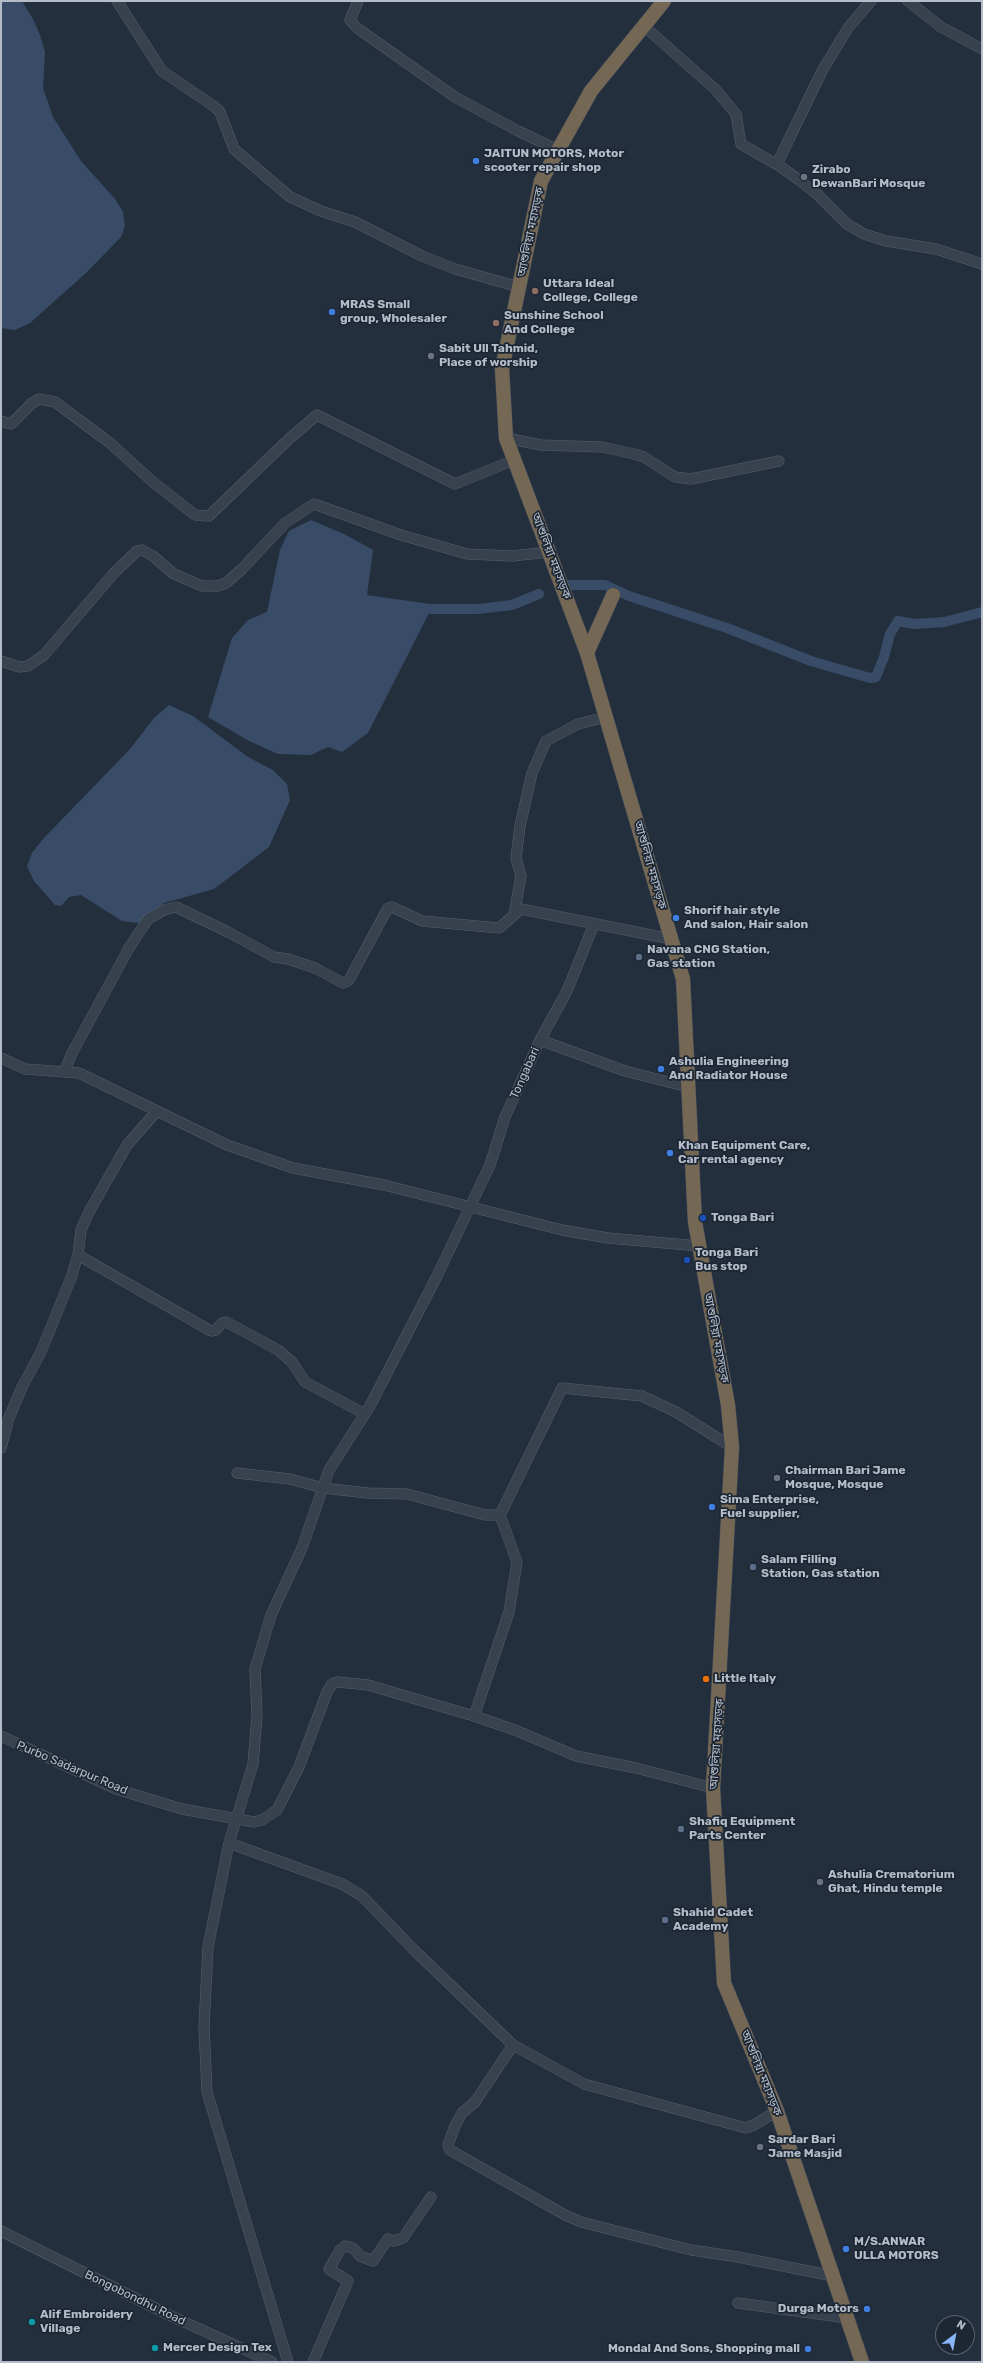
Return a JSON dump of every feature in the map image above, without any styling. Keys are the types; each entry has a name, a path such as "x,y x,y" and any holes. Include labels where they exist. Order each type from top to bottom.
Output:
{"highway":[{"name":"আশুলিয়া মহাসড়ক","path":"664,1 591,90 541,181 502,369 506,438 587,653 683,979 695,1222 728,1406 732,1447 713,1788 724,1983 777,2111 862,2362"},
{"path":"587,653 613,595"}],"street":[{"path":"117,1 162,71 215,107 220,112 234,149 290,197 321,211 355,222 422,256 455,269 519,288"},
{"path":"358,1 350,20 357,28 455,96 518,131 558,150"},
{"path":"777,164 822,71 848,28 871,1"},
{"path":"908,1 941,27 982,49"},
{"path":"644,26 671,52 699,73 720,94 736,114 741,144 777,164 818,195 846,224 864,234 886,240 936,249 982,264"},
{"path":"1,421 11,424 31,404 39,399 55,402 104,438 153,482 195,515 209,516 290,438 317,415 455,484 514,460"},
{"path":"506,438 541,445 602,447 634,454 644,457 675,477 691,479 779,461"},
{"path":"1,661 19,668 28,666 44,655 114,573 137,551 142,550 153,556 174,574 202,586 218,586 226,583 242,568 285,523 314,504 402,535 467,554 512,556 549,552"},
{"path":"514,915 520,876 516,858 520,826 532,773 546,741 578,724 606,717"},
{"path":"65,1071 71,1055 129,948 148,919 164,910 176,907 235,935 274,957 288,959 315,968 343,983 349,980 388,908 392,907 422,921 437,924 499,928 521,909 671,939"},
{"path":"540,1040 567,992 594,924"},
{"name":"Tongabari","path":"288,2362 207,2092 204,2027 208,1947 229,1843 253,1764 257,1716 255,1669 272,1615 302,1548 329,1470 365,1414 437,1276 469,1206 490,1166 505,1116 540,1040 625,1071 688,1087"},
{"path":"1,1058 25,1069 79,1073 227,1145 293,1168 384,1185 562,1230 608,1238 699,1246"},
{"path":"1,1448 9,1418 22,1386 41,1352 59,1310 78,1255 82,1230 105,1182 128,1145 157,1111"},
{"path":"78,1255 211,1331 216,1330 222,1322 226,1322 248,1333 278,1350 292,1362 305,1382 365,1414"},
{"path":"713,1788 576,1756 515,1730 474,1716 509,1612 517,1562 500,1515 562,1388 642,1396 676,1412 732,1447"},
{"path":"237,1473 290,1479 323,1488 368,1493 407,1494 485,1515 500,1515"},
{"name":"Purbo Sadarpur Road","path":"1,1736 116,1789 182,1809 236,1820 262,1820 277,1810 298,1767 332,1684 338,1682 368,1685 474,1716"},
{"path":"229,1843 342,1884 362,1896 413,1949 514,2045 584,2084 746,2128 754,2125 777,2111"},
{"path":"514,2045 476,2102 462,2113 455,2126 448,2145 450,2150 565,2215 581,2222 692,2250 738,2257 833,2276"},
{"path":"313,2362 348,2281 329,2269 340,2250 345,2246 353,2248 360,2256 373,2261 388,2239 394,2241 404,2238 431,2197"},
{"name":"Bongobondhu Road","path":"1,2231 169,2315 272,2362"},
{"path":"738,2303 847,2318"}],"water":[{"path":"1,1 22,1 33,19 45,52 43,88 53,117 81,161 115,199 123,212 125,226 121,237 86,273 30,323 15,330 1,328"},
{"path":"311,520 344,534 373,550 367,595 430,604 428,615 368,733 342,752 328,747 311,755 278,754 249,741 208,717 232,638 248,620 267,612 280,550 289,531"},
{"path":"169,705 193,716 248,757 273,770 287,784 290,800 269,847 214,889 164,903 138,923 122,921 81,895 69,897 61,906 55,905 34,881 27,866 32,853 43,839 130,749 154,718"}],"waterway":[{"path":"568,585 605,585 629,596 727,628 811,661 870,678 876,677 884,657 890,634 898,621 914,624 944,622 982,612"},
{"path":"429,609 478,609 512,605 539,594"}],"place":[{"name":"JAITUN MOTORS, Motor scooter repair shop","path":"476,161"},
{"name":"Zirabo DewanBari Mosque","path":"804,177"},
{"name":"Uttara Ideal College, College","path":"535,291"},
{"name":"MRAS Small group, Wholesaler","path":"332,312"},
{"name":"Sunshine School And College","path":"496,323"},
{"name":"Sabit Ull Tahmid, Place of worship","path":"431,356"},
{"name":"Shorif hair style And salon, Hair salon","path":"676,918"},
{"name":"Navana CNG Station, Gas station","path":"639,957"},
{"name":"Ashulia Engineering And Radiator House","path":"661,1069"},
{"name":"Khan Equipment Care, Car rental agency","path":"670,1153"},
{"name":"Tonga Bari","path":"703,1218"},
{"name":"Tonga Bari Bus stop","path":"687,1260"},
{"name":"Chairman Bari Jame Mosque, Mosque","path":"777,1478"},
{"name":"Sima Enterprise, Fuel supplier,","path":"712,1507"},
{"name":"Salam Filling Station, Gas station","path":"753,1567"},
{"name":"Little Italy","path":"706,1679"},
{"name":"Shafiq Equipment Parts Center","path":"681,1829"},
{"name":"Ashulia Crematorium Ghat, Hindu temple","path":"820,1882"},
{"name":"Shahid Cadet Academy","path":"665,1920"},
{"name":"Sardar Bari Jame Masjid","path":"760,2147"},
{"name":"M/S.ANWAR ULLA MOTORS","path":"846,2249"},
{"name":"Durga Motors","path":"867,2309"},
{"name":"Alif Embroidery Village","path":"32,2322"},
{"name":"Mercer Design Tex","path":"155,2348"},
{"name":"Mondal And Sons, Shopping mall","path":"808,2349"}]}
